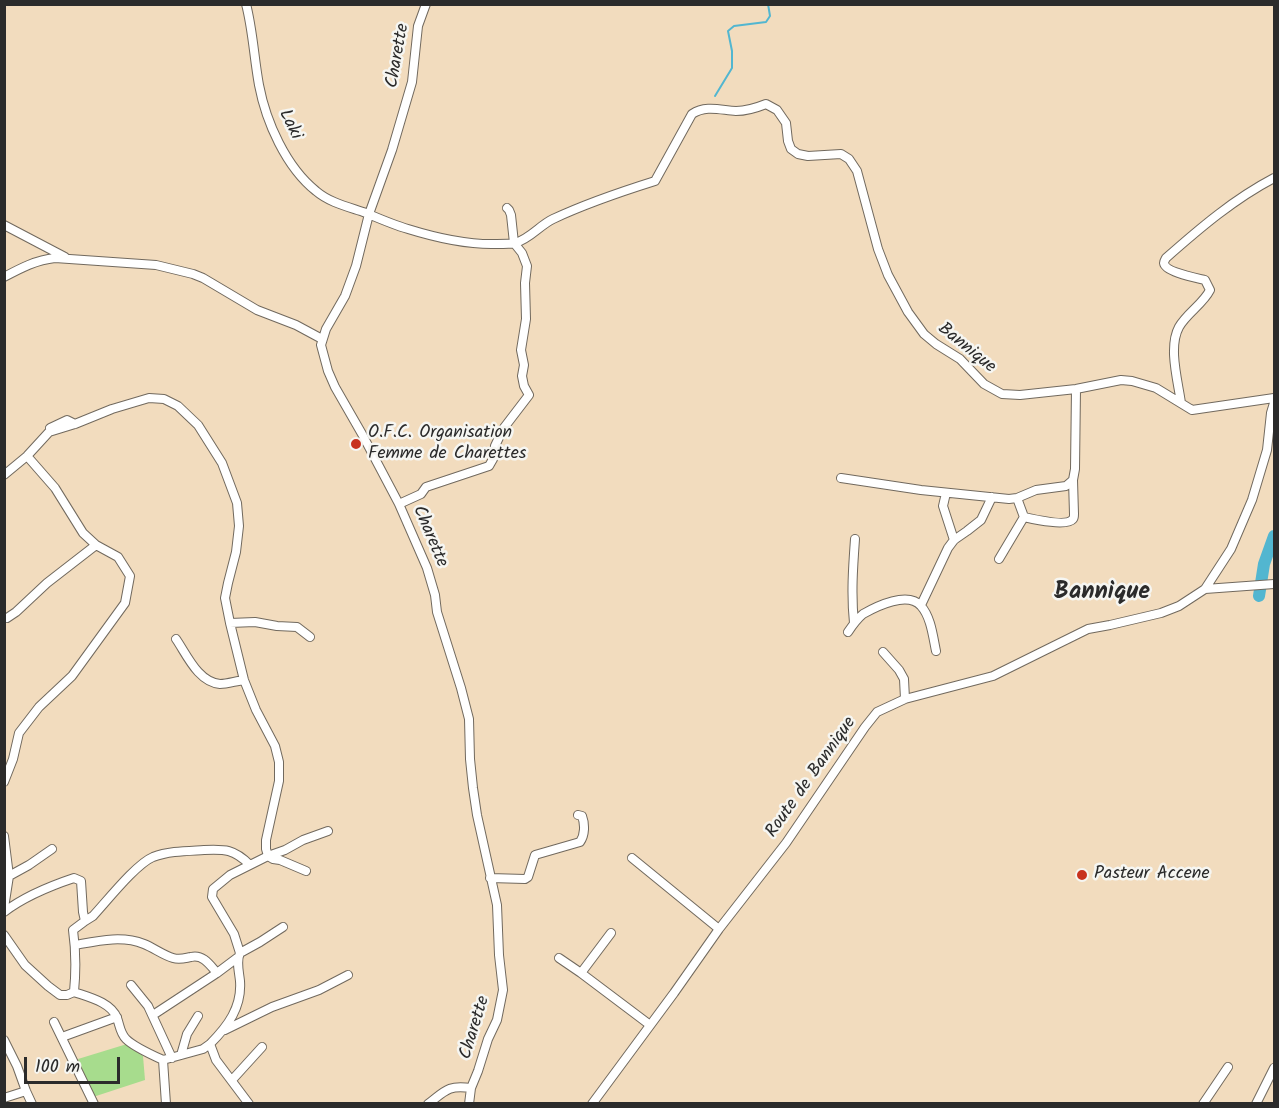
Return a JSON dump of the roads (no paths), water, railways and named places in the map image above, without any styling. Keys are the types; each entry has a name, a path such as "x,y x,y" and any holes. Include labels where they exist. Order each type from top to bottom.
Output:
{"street":[{"name":"Laki","path":"246,4 265,112 281,145 301,175 317,192 335,202 386,222 432,237 479,245 514,243"},
{"name":"Charette","path":"426,4 418,26 412,82 392,150 369,214 356,266 345,296 321,345 328,371 399,504 427,568 435,595 437,612 469,719 470,759 477,815 497,905 503,990 496,1020 471,1088 470,1104"},
{"name":"Bannique","path":"514,243 529,236 550,220 605,197 655,181 692,114 699,110 748,110 766,104 777,110 786,123 791,149 798,154 808,156 841,154 853,164 857,171 878,249 888,275 908,312 924,334 960,359 984,384 1002,394 1020,395 1076,389 1121,380 1132,381 1156,388 1192,410 1275,398"},
{"path":"1181,403 1174,347 1176,339 1179,328 1210,290 1205,280 1170,270 1165,266 1166,258 1206,223 1259,186 1275,178"},
{"path":"399,504 421,494 426,487 433,484 489,466 503,429 529,394 522,376 524,365 521,350 527,266 522,253 514,243 511,215 507,208"},
{"path":"4,225 66,258"},
{"path":"4,278 44,259 66,258 156,264 203,278 257,310 296,325 322,339"},
{"path":"1023,517 1064,523 1074,518 1076,389"},
{"path":"4,475 27,456 50,432 112,409 150,398 164,399 178,406 198,424 222,463 237,503 239,526 236,552 225,598 244,680 256,710 275,746 279,762 279,781 266,849 268,856 273,859 306,871"},
{"name":"Route de Bannique","path":"592,1104 719,929 786,843 865,727 878,712 905,699 993,676 1088,629 1161,613 1179,606 1205,589 1231,549 1252,500 1267,450 1271,413 1275,403"},
{"path":"4,469 47,429 67,420 75,424"},
{"path":"4,782 13,759 19,733 39,707 72,676 125,603 130,576 118,557 83,533 55,488 27,456"},
{"path":"841,478 946,493 1017,498 1036,490 1066,486 1073,480"},
{"path":"946,493 943,506 954,540"},
{"path":"921,605 948,548 954,540 981,520 992,497"},
{"path":"999,559 1023,517 1017,498"},
{"path":"854,623 852,579 855,539"},
{"path":"7,618 96,544"},
{"path":"1205,589 1275,584"},
{"path":"848,632 862,615 891,601 902,599 914,601 921,605 927,617 936,651"},
{"path":"230,623 255,621 277,626 297,627 310,637"},
{"path":"176,639 199,673 210,682 221,684 244,680"},
{"path":"885,654 904,679 905,699"},
{"path":"490,879 525,879 528,877 536,855 580,842 584,833 583,819 578,815"},
{"path":"224,1031 240,995 239,955 234,934 212,897 213,889 230,875 303,840 328,831"},
{"path":"4,836 9,876 4,908"},
{"path":"9,876 52,849"},
{"path":"74,992 73,930 93,916 137,869 151,858 174,852 224,850 239,855 250,865"},
{"path":"632,858 719,929"},
{"path":"4,912 24,899 55,884 74,878 81,881 85,921"},
{"path":"153,1015 283,927"},
{"path":"581,973 611,933"},
{"path":"4,935 25,965 48,986 60,995 74,992 103,1003 117,1017 120,1031 127,1041 163,1060 203,1049 224,1031 272,1007 319,990 348,975"},
{"path":"75,945 113,939 134,940 170,958 198,956 203,958 217,973"},
{"path":"559,958 650,1025"},
{"path":"131,985 148,1006 172,1058"},
{"path":"181,1055 187,1034 198,1016"},
{"path":"62,1037 117,1017"},
{"path":"54,1022 94,1104"},
{"path":"4,1040 32,1104"},
{"path":"210,1044 216,1060 249,1104"},
{"path":"232,1080 262,1047"},
{"path":"163,1060 166,1104"},
{"path":"1203,1104 1228,1067"},
{"path":"1256,1104 1275,1068"},
{"path":"428,1104 446,1090 456,1086 471,1088"},
{"path":"4,1098 26,1091"}],"waterway":[{"path":"715,96 732,68 732,51 728,31 734,26 766,22 770,16 768,4"},
{"path":"1259,596 1264,564 1274,536"}],"place":[{"name":"O.F.C. Organisation Femme de Charettes","path":"356,444"},
{"name":"Pasteur Accene","path":"1082,875"}],"district":[{"name":"Bannique","path":"1102,594"}]}
